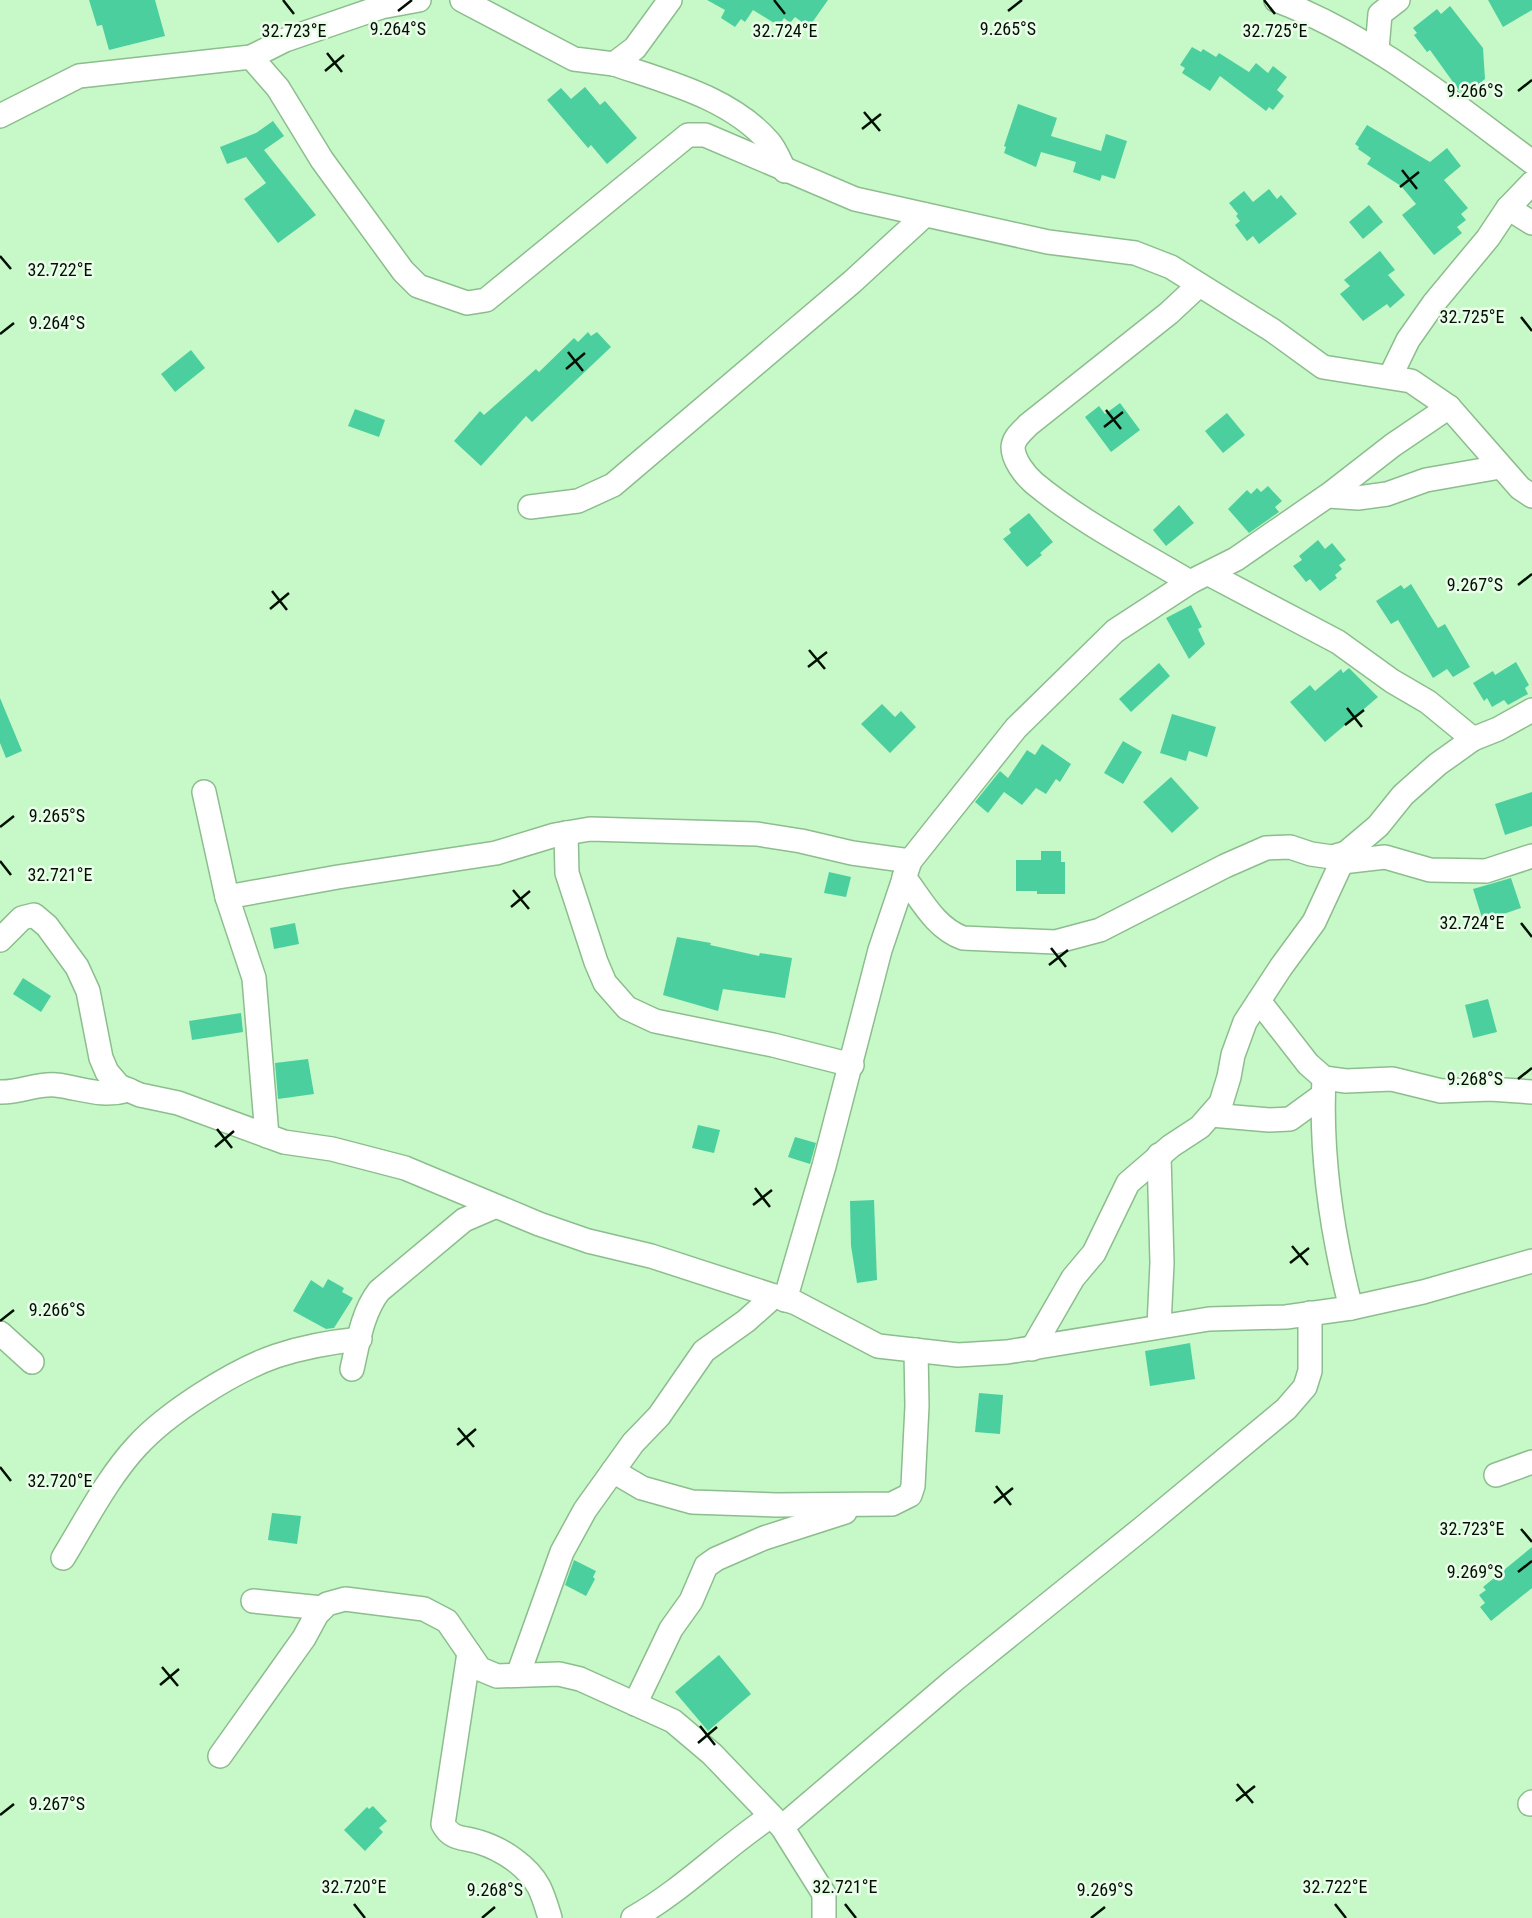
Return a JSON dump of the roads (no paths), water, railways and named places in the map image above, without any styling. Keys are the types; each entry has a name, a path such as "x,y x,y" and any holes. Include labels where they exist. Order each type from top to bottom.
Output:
{"street":[{"path":"0,116 79,76 251,57 285,40 381,7 419,0"},
{"path":"462,0 574,59 614,64 681,86 735,113 769,142 785,171"},
{"path":"614,64 635,48 670,0"},
{"path":"1276,0 1310,13 1377,49 1459,106 1532,162"},
{"path":"1377,49 1380,13 1398,0"},
{"path":"251,57 278,89 322,160 403,271 418,286 467,303 486,300 688,135 705,135 855,199 1048,242 1135,253 1171,267 1272,330 1323,367 1411,381 1448,407 1500,467 1520,488 1532,496"},
{"path":"1390,377 1408,340 1434,303 1488,238 1508,208 1532,183"},
{"path":"1508,208 1532,223"},
{"path":"530,507 579,502 613,485 852,282 925,215"},
{"path":"1199,285 1170,313 1028,425 1013,445 1014,455 1020,466 1032,482 1081,516 1199,578 1338,642 1392,681 1428,702 1473,739"},
{"path":"518,1675 562,1552 585,1510 633,1443 659,1416 704,1351 779,1298 852,1065 880,950 907,869 1016,727 1115,631 1199,578 1236,559 1328,496 1393,445 1448,407"},
{"path":"1328,496 1358,498 1387,494 1426,480 1500,467"},
{"path":"1032,1349 1073,1278 1094,1253 1128,1183 1159,1155 1200,1127 1221,1103 1230,1077 1233,1055 1245,1022 1314,922 1344,858 1378,826 1403,795 1437,764 1473,739 1532,710"},
{"path":"204,792 227,897 254,978 267,1136"},
{"path":"227,897 496,853 590,829 757,834 801,841 907,869 941,926 952,934 963,937 1055,942 1100,930 1266,848 1290,847 1311,854 1344,858 1385,857 1430,870 1486,871 1532,856"},
{"path":"566,833 567,873 596,962 605,983 627,1008 655,1021 774,1045 852,1065"},
{"path":"0,940 22,918 34,915 47,926 78,967 88,991 101,1058 119,1086 178,1103 284,1142 332,1149 405,1168 494,1207 588,1241 651,1256 796,1303 878,1346 958,1355 1032,1349 1209,1319 1351,1308 1476,1279 1532,1261"},
{"path":"1259,1001 1324,1087 1322,1116 1326,1171 1342,1275 1351,1308"},
{"path":"1211,1115 1290,1119 1324,1087 1346,1081 1392,1079 1441,1091 1490,1089 1532,1092"},
{"path":"0,1092 56,1085 81,1091 116,1093 129,1090"},
{"path":"1159,1155 1162,1263 1159,1326"},
{"path":"352,1370 370,1302 379,1291 464,1220 494,1207"},
{"path":"633,1918 691,1880 715,1859 776,1822 1145,1526 1286,1409 1305,1387 1310,1371 1310,1313"},
{"path":"0,1333 32,1362"},
{"path":"63,1558 96,1502 137,1446 177,1411 227,1380 274,1356 326,1342 360,1339"},
{"path":"613,1471 642,1488 692,1502 778,1505 892,1504 910,1495 914,1486 918,1406 916,1350"},
{"path":"1496,1475 1532,1462"},
{"path":"635,1704 671,1629 691,1601 706,1566 754,1542 865,1504"},
{"path":"220,1756 327,1604 345,1599 424,1609 447,1621 480,1669 489,1675 559,1674 580,1679 673,1721 712,1754 776,1822 824,1894 824,1918"},
{"path":"253,1601 322,1608"},
{"path":"469,1653 443,1824 446,1831 457,1838 480,1842 514,1860 539,1888 550,1918"}]}
